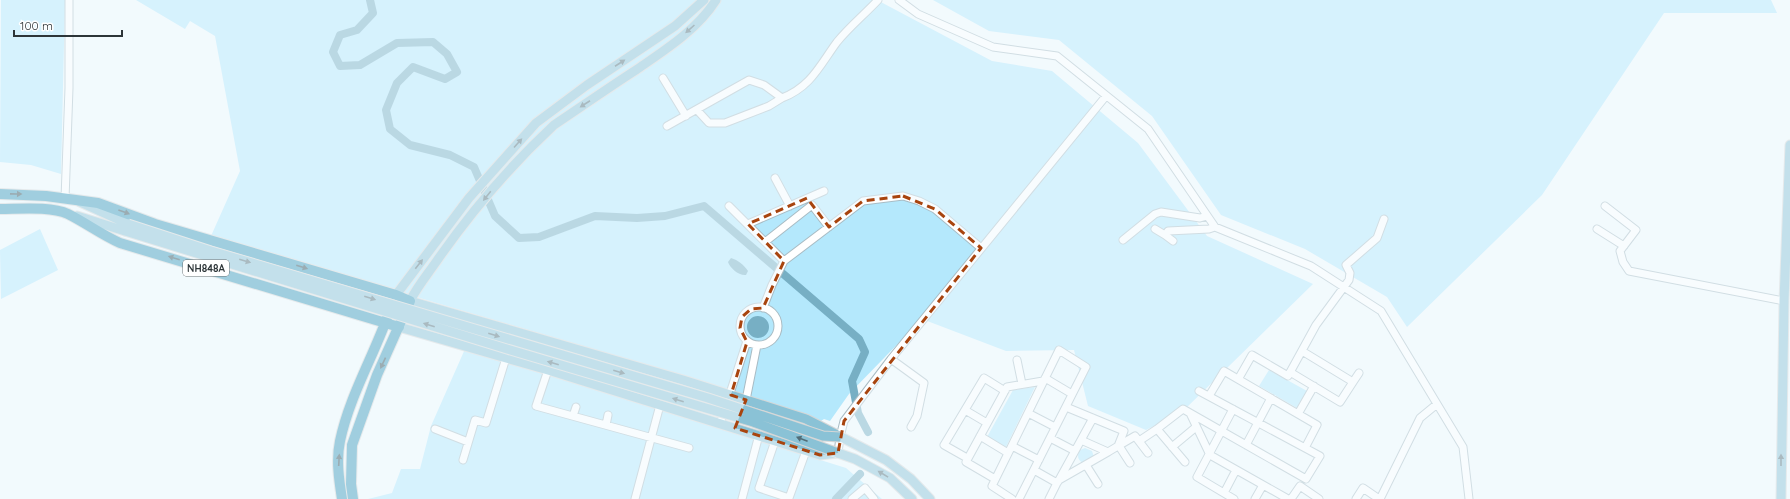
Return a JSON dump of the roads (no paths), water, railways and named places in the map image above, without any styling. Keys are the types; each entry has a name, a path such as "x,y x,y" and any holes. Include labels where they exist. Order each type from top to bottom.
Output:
{"highway":[{"path":"0,194 32,194 98,203 155,224 396,295 410,301 377,375 352,445 351,484 353,499"},
{"name":"NH848A","path":"0,209 31,209 67,213 120,243 399,327"},
{"path":"342,499 338,473 340,442 351,404 396,295"}],"main road":[{"path":"396,295 469,198 536,123 587,84 676,26 704,0"},
{"path":"716,0 711,9 691,29 666,49 554,125 510,167 447,246 410,301 806,418 818,423 840,437 876,454 899,469 930,499"},
{"path":"1780,499 1786,410 1784,301 1790,145"},
{"path":"77,201 127,227 507,349 753,422 855,459 882,473 898,484 907,497"},
{"path":"67,213 127,227 211,251 708,398 823,436 840,437"},
{"path":"399,327 548,370 806,451 824,455 838,453"}],"street":[{"path":"65,199 70,88 69,0"},
{"path":"697,110 709,122 725,123 768,106 795,93 815,74 838,41 878,0"},
{"path":"899,0 918,14 993,47 1057,56 1148,129 1215,227 1311,266 1381,311 1463,447 1469,499"},
{"path":"663,78 686,116"},
{"path":"667,126 749,80 764,85 782,98"},
{"path":"838,453 844,421 868,388 1106,96"},
{"path":"775,178 790,206"},
{"path":"765,242 809,201 824,191"},
{"path":"763,308 784,260 863,201 903,196 919,201 935,209 981,248"},
{"path":"809,201 829,227"},
{"path":"748,224 790,206 809,201"},
{"path":"729,206 784,260"},
{"path":"1605,206 1636,230 1620,252 1623,262 1630,271 1784,301"},
{"path":"1123,240 1155,214 1161,212 1200,218 1207,216"},
{"path":"1240,376 1252,355 1288,376 1316,325 1349,280 1350,273 1346,265 1376,238 1384,219"},
{"path":"1165,235 1168,231 1173,229 1209,229 1215,227"},
{"path":"1155,229 1173,241"},
{"path":"1598,229 1624,246"},
{"path":"763,308 769,310 777,320 777,332 769,342 757,345 747,341 740,328 742,317 752,309 763,308"},
{"path":"720,424 731,395 747,341"},
{"path":"734,428 746,400 757,345"},
{"path":"1012,499 992,486 1059,350 1086,367 1018,499"},
{"path":"1302,351 1353,382"},
{"path":"462,460 475,420 486,423 506,358"},
{"path":"891,359 924,383 917,416 911,427"},
{"path":"1017,360 1022,384"},
{"path":"548,370 536,406 689,448"},
{"path":"1209,396 1224,371 1318,425 1305,448"},
{"path":"1290,372 1340,402 1359,373"},
{"path":"968,458 944,445 984,378 1005,391"},
{"path":"995,479 966,462 1007,387 1044,380 1072,394"},
{"path":"1298,414 1314,386"},
{"path":"1199,391 1320,456 1306,479 1291,499"},
{"path":"1246,445 1271,398"},
{"path":"1356,499 1363,488 1380,499 1420,418 1437,404"},
{"path":"635,499 660,405"},
{"path":"573,416 576,407"},
{"path":"1066,407 1124,431 1119,446"},
{"path":"1139,441 1183,409 1306,479"},
{"path":"1233,409 1197,477 1234,499"},
{"path":"965,410 987,423"},
{"path":"1028,413 1056,427"},
{"path":"1190,413 1210,455 1288,499"},
{"path":"606,425 608,415"},
{"path":"1049,499 1093,418"},
{"path":"1172,447 1196,427"},
{"path":"435,429 468,442"},
{"path":"1157,429 1185,462"},
{"path":"742,499 759,435"},
{"path":"980,436 1039,460"},
{"path":"1058,482 1135,436 1148,453"},
{"path":"1050,438 1075,451"},
{"path":"1081,440 1108,452"},
{"path":"775,441 759,488 789,498 806,451"},
{"path":"1119,446 1130,462"},
{"path":"1086,465 1098,484"},
{"path":"1034,470 1058,482"},
{"path":"1224,493 1236,470"},
{"path":"1254,499 1263,485"},
{"path":"1300,486 1319,499"},
{"path":"852,499 865,488 874,499"}],"waterway":[{"path":"370,0 373,13 357,30 340,35 333,52 340,66 360,65 397,43 433,42 447,54 457,72 445,79 413,67 397,83 386,110 390,129 410,145 450,155 474,167 495,216 519,238 539,237 595,216 637,218 665,216 704,206 859,339 865,352 852,381 858,413 868,432"},
{"path":"836,499 860,474"}]}
